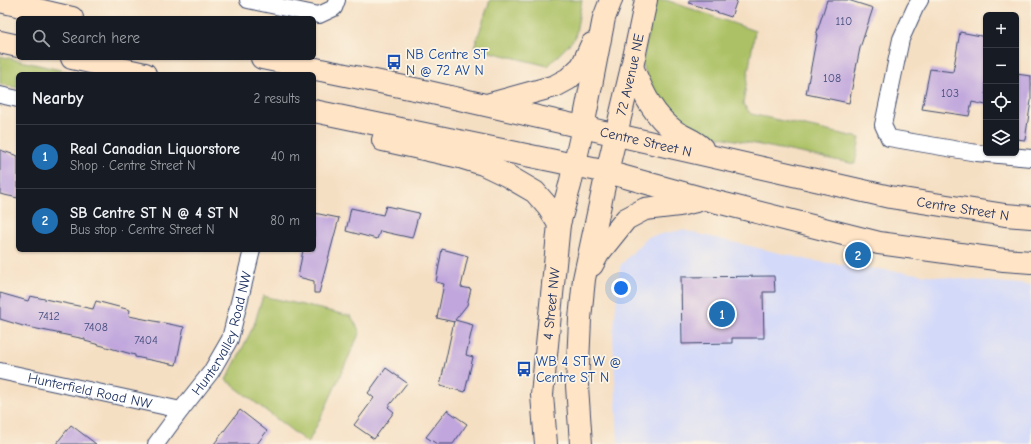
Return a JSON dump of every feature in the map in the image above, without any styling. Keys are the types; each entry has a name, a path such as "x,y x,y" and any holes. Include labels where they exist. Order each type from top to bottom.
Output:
{"main road":[{"name":"72 Avenue NE","path":"607,172 646,0"},
{"path":"0,1 64,16"},
{"path":"486,105 555,86 568,79 582,66 608,9"},
{"path":"574,165 608,9"},
{"path":"0,42 16,46"},
{"path":"81,60 136,72"},
{"name":"Centre Street N","path":"272,60 424,91 890,197 1005,215 1031,217"},
{"path":"632,67 653,109 662,120 677,132 698,143 710,156"},
{"path":"316,111 607,172 705,199 879,243 1004,260 1031,262"},
{"path":"316,112 348,133 460,157 482,164 506,175 536,192 559,224"},
{"name":"4 Street NW","path":"546,444 542,395 559,224 574,165"},
{"path":"581,444 577,386 580,319 584,279 607,172"},
{"path":"584,279 598,254 626,219 645,209 679,205 705,199"}],"street":[{"path":"248,0 319,15 334,8 338,0"},
{"path":"920,0 901,39 882,125 889,138 977,153 1031,158"},
{"path":"0,95 16,99"},
{"name":"Huntervalley Road NW","path":"156,444 211,372 230,339 252,252"},
{"name":"Hunterfield Road NW","path":"0,370 181,410"}],"shaded area":[{"path":"682,230 813,261 960,279 1031,285 1031,444 618,444 613,336 620,266 647,237"}],"green space":[{"path":"490,0 582,0 575,38 548,66 474,48"},
{"path":"654,0 666,0 755,31 743,104 751,114 860,138 855,164 700,133 679,124 664,112 642,65"},
{"path":"0,56 68,72 16,72 16,88 0,84"},
{"path":"263,296 351,316 360,332 308,443 226,380 254,325"}],"building":[{"path":"689,0 737,0 731,17 689,3"},
{"path":"827,0 848,0 873,8 860,48 849,103 806,94 816,35"},
{"path":"960,32 983,36 983,104 972,102 969,116 922,109 930,69 953,72"},
{"path":"1019,74 1031,76 1031,101 1025,140 1019,139"},
{"path":"0,150 16,155 16,198 0,194"},
{"path":"386,206 419,213 412,238 380,231 377,239 346,231 351,208 383,215"},
{"path":"316,213 339,218 319,293 314,293 314,281 298,277 303,252 316,252"},
{"path":"442,249 468,256 461,287 471,289 467,305 455,320 473,325 466,355 473,357 465,392 440,386 454,322 437,318 444,284 436,282"},
{"path":"774,276 775,292 763,292 764,338 732,338 732,343 682,344 681,277"},
{"path":"0,293 28,301 30,296 93,309 96,301 130,310 129,316 184,327 176,365 135,357 135,355 85,341 85,339 23,326 0,319"},
{"path":"386,368 407,383 388,407 394,412 374,439 354,425 374,398 368,393"},
{"path":"240,410 267,431 257,444 214,444"},
{"path":"447,410 467,424 453,444 437,444 426,437"},
{"path":"71,425 96,444 56,444"}],"place":[{"name":"NB Centre ST N @ 72 AV N","path":"394,62"},
{"name":"SB Centre ST N @ 4 ST N","path":"858,255"},
{"name":"Real Canadian Liquorstore","path":"722,314"},
{"name":"WB 4 ST W @ Centre ST N","path":"524,369"}]}
